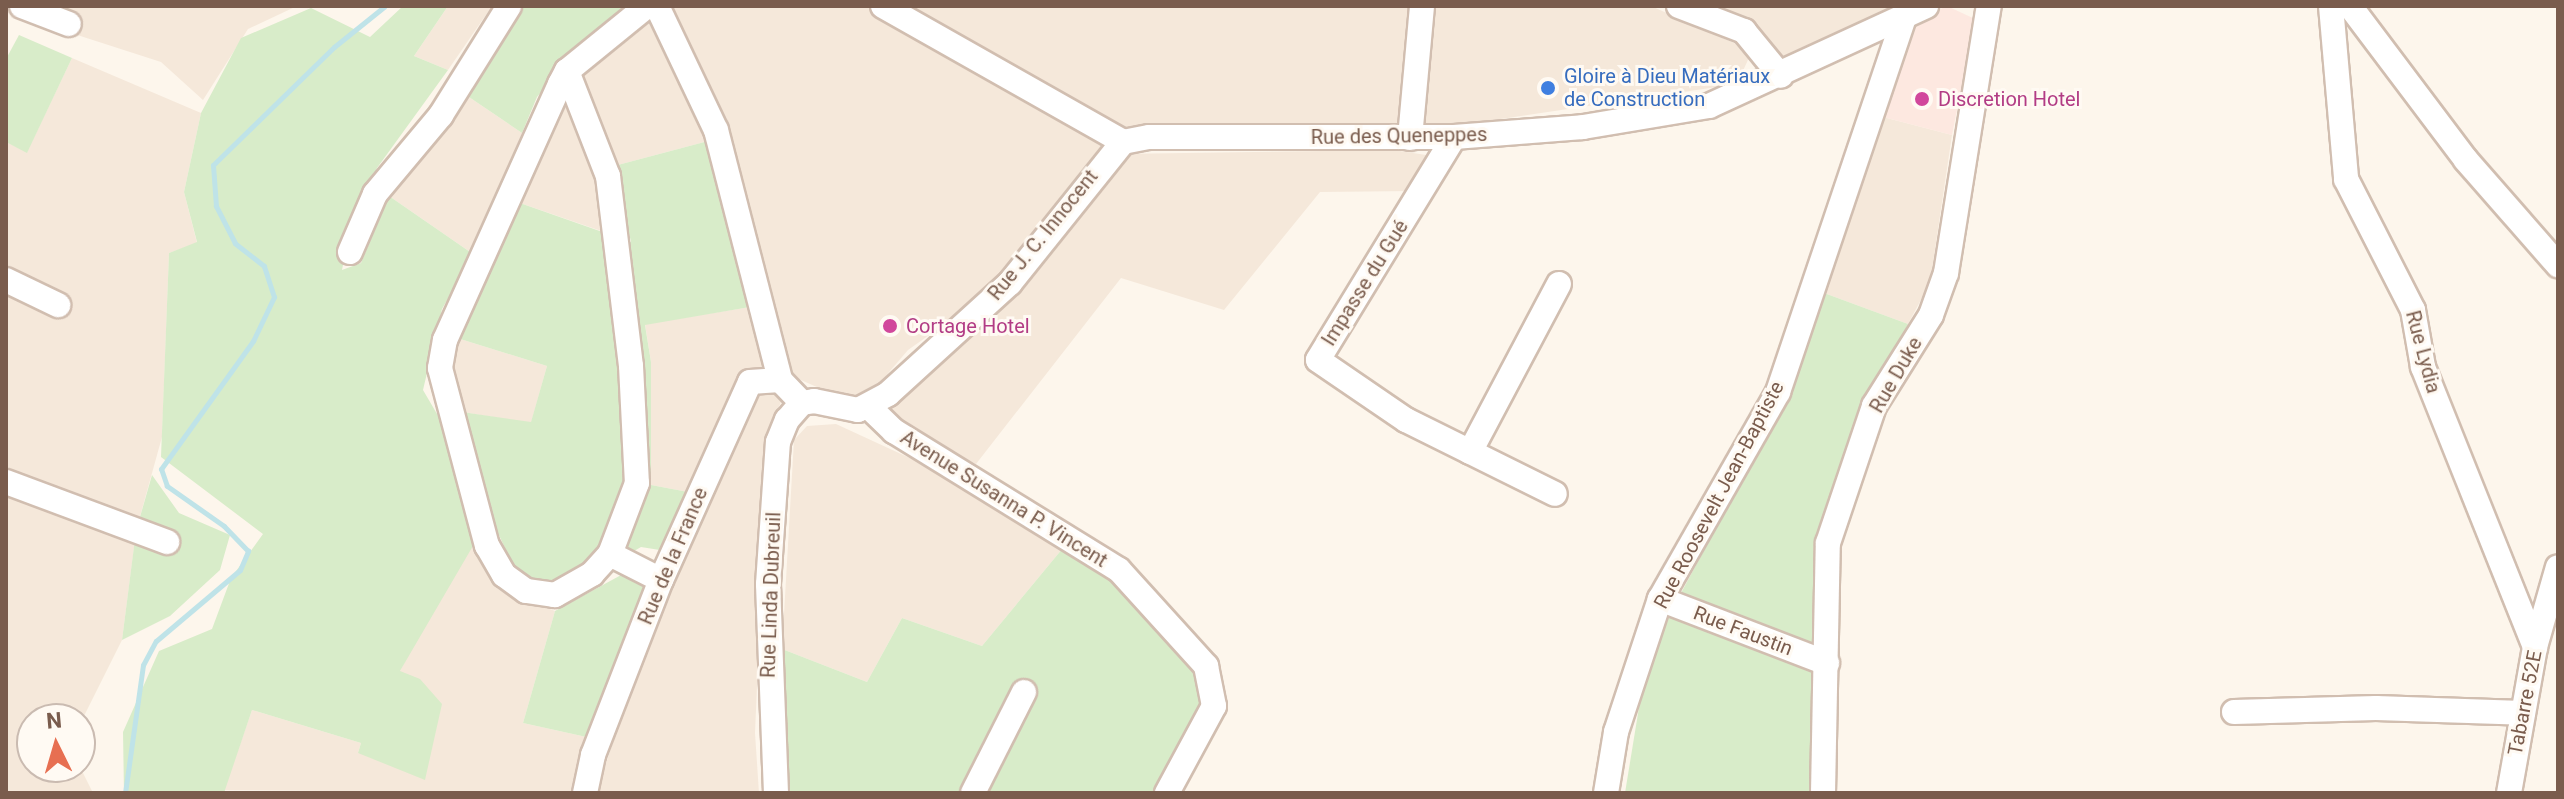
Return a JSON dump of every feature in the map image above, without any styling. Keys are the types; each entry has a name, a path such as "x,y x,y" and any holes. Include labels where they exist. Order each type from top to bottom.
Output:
{"street":[{"path":"22,6 69,24"},
{"path":"350,252 375,194 441,115 509,6"},
{"path":"567,71 608,176 631,366 637,483 610,554 592,574 555,595 526,591 504,575 487,546 440,368 450,327 567,71 647,6"},
{"path":"657,6 716,130 780,380 802,403 869,407"},
{"path":"883,6 1123,142"},
{"path":"1410,138 1422,6"},
{"path":"1679,6 1744,31 1781,76"},
{"name":"Rue des Queneppes","path":"1123,142 1149,137 1454,137 1583,127 1709,106 1781,76 1926,6"},
{"name":"Rue Duke","path":"1823,793 1828,543 1874,406 1931,315 1946,273 1989,6"},
{"name":"Rue Lydia","path":"2331,6 2346,179 2413,310 2423,367 2535,647"},
{"path":"2350,6 2466,160 2558,265"},
{"name":"Rue Roosevelt Jean-Baptiste","path":"1606,793 1616,732 1660,599 1778,392 1904,18"},
{"path":"1845,46 1871,51 1887,69"},
{"name":"Impasse du Gué","path":"1454,137 1318,360 1406,420 1555,494"},
{"name":"Rue J. C. Innocent","path":"869,407 1010,283 1123,142"},
{"path":"6,280 58,305"},
{"path":"1470,452 1559,284"},
{"name":"Rue de la France","path":"585,793 593,755 661,580 750,382 780,380"},
{"name":"Rue Linda Dubreuil","path":"776,793 768,584 778,442 787,420 802,403"},
{"name":"Avenue Susanna P. Vincent","path":"869,407 894,431 1119,570 1206,666 1214,706 1167,793"},
{"path":"6,482 167,542"},
{"path":"610,554 661,580"},
{"name":"Tabarre 52E","path":"2509,793 2535,647 2558,567"},
{"name":"Rue Faustin","path":"1660,599 1827,663"},
{"path":"973,793 1024,692"},
{"path":"2234,712 2376,708 2523,713"}],"shaded area":[{"path":"6,6 297,6 248,29 203,100 161,62 6,12"},
{"path":"448,6 492,6 448,70 414,56"},
{"path":"665,6 1651,6 1752,51 1737,84 1426,130 1114,136 1003,283 908,350 860,406 785,373"},
{"path":"1700,6 1898,6 1787,67"},
{"path":"1947,6 1975,19 1952,135 1883,117 1918,19"},
{"path":"654,14 712,140 614,166 578,70"},
{"path":"72,58 201,113 184,192 197,243 169,253 162,437 136,531 6,478 6,142 27,152"},
{"path":"570,86 604,178 607,233 517,202"},
{"path":"466,95 522,133 473,254 389,196"},
{"path":"1883,117 1952,135 1930,283 1908,324 1824,293"},
{"path":"1393,150 1433,156 1413,191 1320,192 1224,310 1121,278 976,464 878,413 1018,293 1116,154"},
{"path":"750,307 773,375 747,376 688,492 651,485 651,362 645,324"},
{"path":"457,338 547,366 531,423 462,412 449,369"},
{"path":"759,391 784,396 768,429 755,733 759,793 596,793 667,583"},
{"path":"836,424 990,495 1063,548 982,646 902,618 867,682 782,649 794,440 807,426"},
{"path":"8,494 135,540 122,640 90,703 16,703 16,783 88,783 93,793 6,793"},
{"path":"472,546 509,593 555,611 523,723 591,738 578,793 224,790 252,710 361,743 358,753 423,626"}],"green space":[{"path":"403,6 448,6 414,56 448,70 377,168 349,234 342,270 361,263 389,196 473,254 442,309 423,390 464,460 477,539 400,671 420,679 442,704 425,780 358,753 361,743 252,710 224,793 124,793 123,732 159,651 212,629 231,578 263,534 161,457 169,253 197,242 184,192 201,113 241,38 311,8 370,37"},
{"path":"518,6 639,6 569,58 537,97 522,133 466,95"},
{"path":"19,35 72,58 27,153 6,142 6,59"},
{"path":"712,140 723,209 750,307 645,325 651,362 651,485 688,492 666,551 641,547 555,597 526,592 496,529 462,412 531,422 547,366 457,338 517,202 631,242 614,166"},
{"path":"1824,293 1908,324 1869,404 1816,651 1681,593 1789,393"},
{"path":"152,475 179,513 230,535 220,570 170,616 122,640 136,531"},
{"path":"1063,548 1112,577 1196,672 1201,711 1156,793 786,793 782,649 867,682 902,618 982,646"},
{"path":"623,574 648,585 591,738 523,723 555,611"},
{"path":"1671,612 1818,667 1817,793 1625,793 1642,689"}],"waterway":[{"path":"125,793 143,665 156,641 240,570 248,551 224,526 167,486 161,469 253,341 274,297 264,266 235,243 216,206 213,165 334,47 385,6"}],"place":[{"name":"Gloire à Dieu Matériaux de Construction","path":"1548,88"},
{"name":"Discretion Hotel","path":"1922,99"},
{"name":"Cortage Hotel","path":"890,326"}]}
